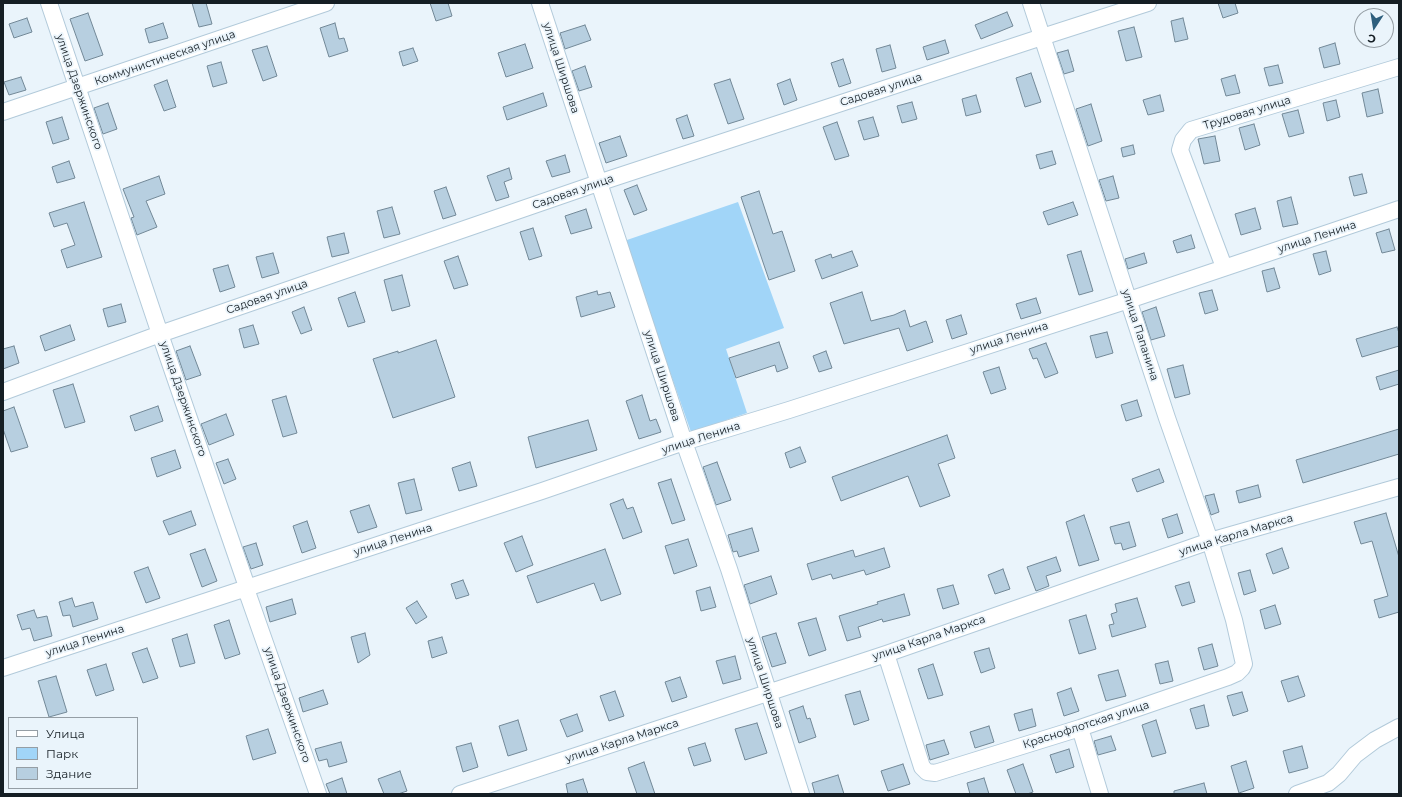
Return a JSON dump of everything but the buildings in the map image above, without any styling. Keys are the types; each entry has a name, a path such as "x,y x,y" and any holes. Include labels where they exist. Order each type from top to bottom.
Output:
{"street":[{"name":"улица Дзержинского","path":"49,3 245,581 246,589 318,794"},
{"name":"Коммунистическая улица","path":"3,112 78,88 326,3"},
{"name":"улица Ширшова","path":"540,3 684,442 728,569 800,794"},
{"name":"улица Папанина","path":"1031,3 1210,541 1244,659 1242,668"},
{"name":"Садовая улица","path":"3,392 160,334 598,183 1148,3"},
{"name":"Трудовая улица","path":"1224,267 1180,150 1183,140 1191,130 1399,67"},
{"name":"улица Ленина","path":"3,668 542,491 684,442 789,410 1129,300 1399,209"},
{"name":"улица Карла Маркса","path":"460,794 886,654 1210,541 1399,487"},
{"name":"Краснофлотская улица","path":"886,654 922,768 927,772 935,772 1080,728 1228,677 1237,673 1242,668"},
{"path":"1297,794 1328,783 1339,774 1355,755 1376,740 1399,727"},
{"path":"1080,728 1100,794"}],"green space":[{"path":"738,202 784,328 726,349 747,413 691,432 624,241"}]}
